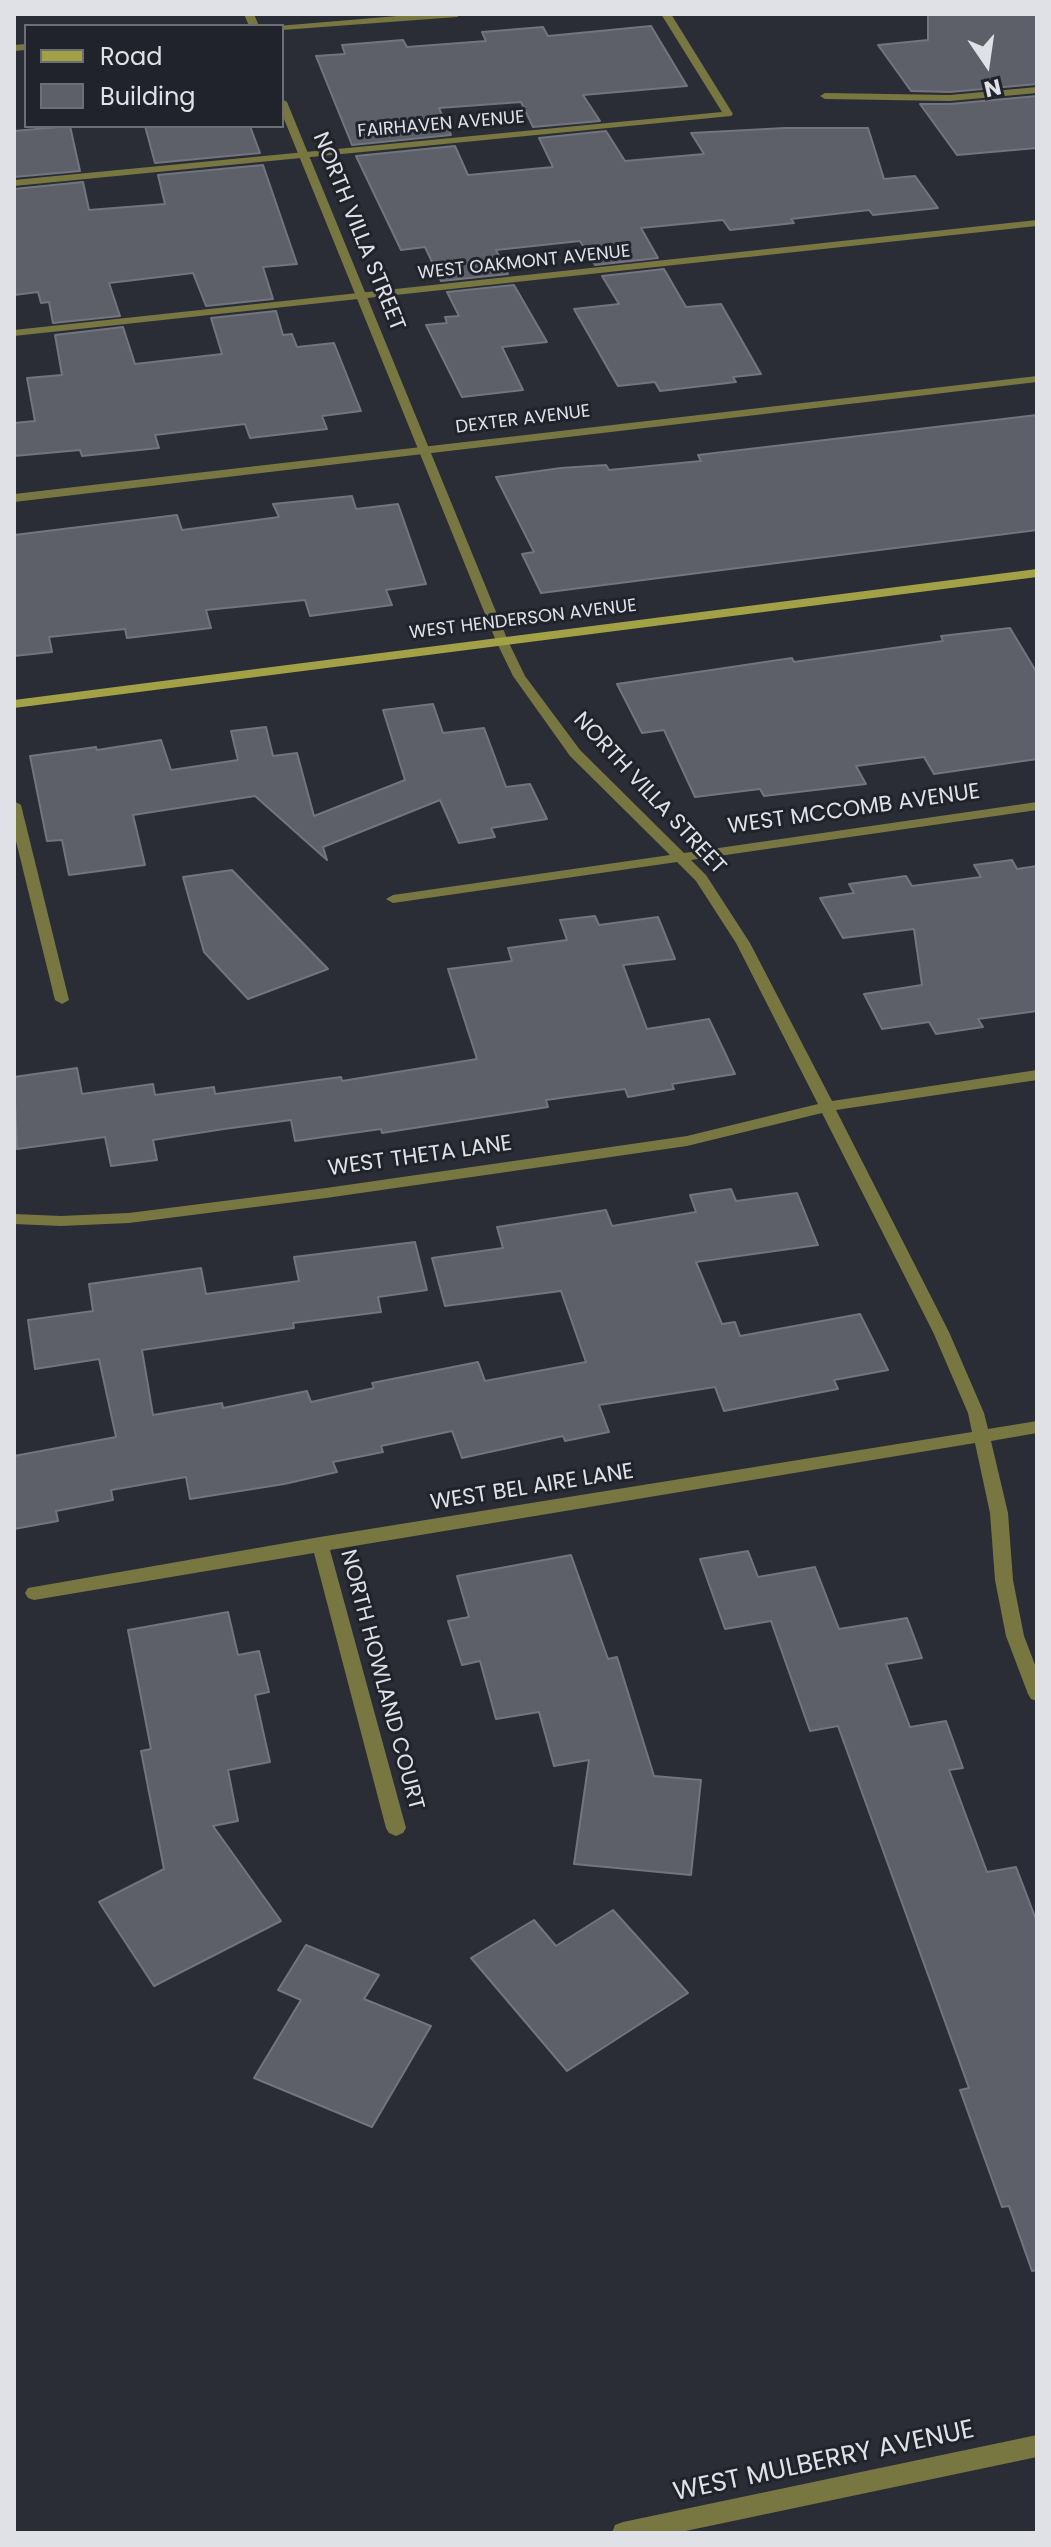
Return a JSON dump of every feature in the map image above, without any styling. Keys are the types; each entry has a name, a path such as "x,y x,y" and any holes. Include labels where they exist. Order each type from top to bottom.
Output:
{"main road":[{"name":"WEST HENDERSON AVENUE","path":"14,704 1037,573"}],"street":[{"path":"284,27 457,14"},
{"name":"FAIRHAVEN AVENUE","path":"14,183 728,114 666,14"},
{"path":"825,96 950,98 1037,90"},
{"name":"NORTH VILLA STREET","path":"284,107 422,450 519,676 575,753 701,878 743,943 941,1332 983,1436 999,1513 1004,1580 1015,1636 1037,1694"},
{"name":"WEST OAKMONT AVENUE","path":"14,333 1037,223"},
{"name":"DEXTER AVENUE","path":"14,498 1037,379"},
{"path":"14,805 62,1000"},
{"name":"WEST MCCOMB AVENUE","path":"393,899 1037,806"},
{"name":"WEST THETA LANE","path":"14,1219 61,1221 129,1218 326,1193 687,1141 827,1107 1037,1075"},
{"name":"WEST BEL AIRE LANE","path":"34,1593 1037,1427"},
{"name":"NORTH HOWLAND COURT","path":"320,1544 396,1828"},
{"name":"WEST MULBERRY AVENUE","path":"629,2532 1037,2446"}],"building":[{"path":"928,14 1037,14 1037,84 950,92 911,91 878,45 928,40"},
{"path":"651,26 687,86 583,95 600,121 533,127 521,102 439,108 451,135 352,145 316,56 345,54 342,45 403,40 407,47 486,41 482,32 543,27 548,36"},
{"path":"1037,96 1037,148 957,155 920,104 950,104"},
{"path":"70,128 80,171 14,177 14,131"},
{"path":"146,128 251,128 260,153 155,163"},
{"path":"868,128 884,179 915,176 938,208 873,215 869,210 730,230 723,220 641,228 658,258 595,265 580,241 496,250 508,274 441,281 425,247 401,250 356,156 455,146 468,175 553,167 539,138 606,131 625,161 704,154 691,133"},
{"path":"263,165 297,264 263,267 273,299 206,306 193,273 109,283 120,316 53,323 49,302 41,303 38,292 14,295 14,189 83,182 89,210 165,204 158,175"},
{"path":"664,269 686,307 721,304 761,374 733,377 736,382 660,391 655,382 618,386 574,309 619,304 602,276"},
{"path":"514,285 547,342 502,347 523,390 462,397 426,325 447,323 445,317 459,316 447,292"},
{"path":"276,311 283,335 292,334 297,347 334,343 361,411 322,416 327,429 250,438 245,424 155,435 159,448 82,456 80,450 14,456 14,423 35,421 27,378 62,375 55,335 123,327 135,364 222,354 211,318"},
{"path":"1037,415 1037,530 541,593 522,554 534,552 496,477 561,468 606,465 609,470 701,461 698,455"},
{"path":"352,496 356,509 398,504 426,584 386,590 392,605 310,616 305,600 206,610 211,628 127,638 125,629 49,637 52,652 14,656 14,535 177,515 182,530 279,517 273,504"},
{"path":"1010,628 1037,673 1037,759 934,774 924,757 856,766 866,784 764,796 760,789 695,797 664,730 642,733 617,684 792,658 794,662 943,641 941,636"},
{"path":"433,704 443,733 484,728 506,787 530,784 547,819 491,828 495,837 459,843 440,800 323,847 327,860 255,796 133,815 145,865 69,875 62,840 47,841 30,756 161,740 171,770 238,760 231,731 266,727 273,756 297,753 314,816 405,780 383,710"},
{"path":"1012,860 1017,869 1037,866 1037,1011 978,1019 983,1027 936,1034 929,1022 882,1029 864,994 922,985 914,929 843,938 820,898 854,893 849,884 906,876 912,886 981,877 974,865"},
{"path":"232,870 328,969 248,999 204,952 183,877"},
{"path":"595,916 599,925 658,917 675,959 623,965 647,1029 709,1019 735,1074 672,1084 674,1089 628,1097 625,1089 546,1100 548,1107 382,1133 381,1129 295,1141 291,1120 224,1129 153,1140 157,1160 111,1166 105,1137 17,1149 14,1077 77,1068 82,1094 153,1084 155,1095 214,1087 215,1094 341,1077 342,1081 477,1059 448,969 512,961 508,948 567,940 560,920"},
{"path":"731,1189 736,1201 797,1193 818,1245 696,1262 722,1324 735,1322 740,1336 860,1314 888,1370 834,1380 838,1389 724,1411 715,1387 599,1405 609,1432 565,1441 563,1436 462,1458 452,1431 381,1446 383,1452 333,1462 337,1472 284,1484 190,1499 186,1477 111,1490 113,1500 56,1511 58,1521 14,1529 14,1456 116,1437 99,1359 35,1369 28,1320 93,1311 89,1284 201,1268 206,1294 299,1281 294,1257 415,1242 427,1290 378,1297 381,1312 293,1323 294,1328 142,1350 153,1415 222,1403 223,1408 307,1391 311,1402 374,1388 372,1383 478,1362 485,1381 586,1362 561,1291 445,1306 432,1258 503,1248 497,1227 606,1210 612,1226 696,1212 690,1195"},
{"path":"748,1551 758,1577 815,1567 839,1629 907,1618 922,1658 886,1664 910,1727 946,1721 963,1768 949,1770 987,1872 1016,1867 1037,1922 1037,2270 1032,2271 1009,2206 1002,2207 960,2090 969,2088 838,1726 810,1731 771,1621 725,1629 700,1559"},
{"path":"571,1555 608,1659 617,1657 654,1776 701,1780 691,1875 574,1864 589,1760 554,1766 539,1712 496,1719 480,1661 462,1665 448,1621 469,1617 457,1576"},
{"path":"228,1612 238,1655 259,1651 269,1692 255,1695 270,1762 228,1770 238,1821 213,1826 281,1921 154,1986 99,1902 164,1869 141,1751 151,1749 128,1630"},
{"path":"613,1910 688,1993 567,2071 471,1958 534,1920 556,1946"},
{"path":"306,1945 379,1975 364,1999 431,2026 372,2127 254,2078 301,2000 278,1990"}]}
